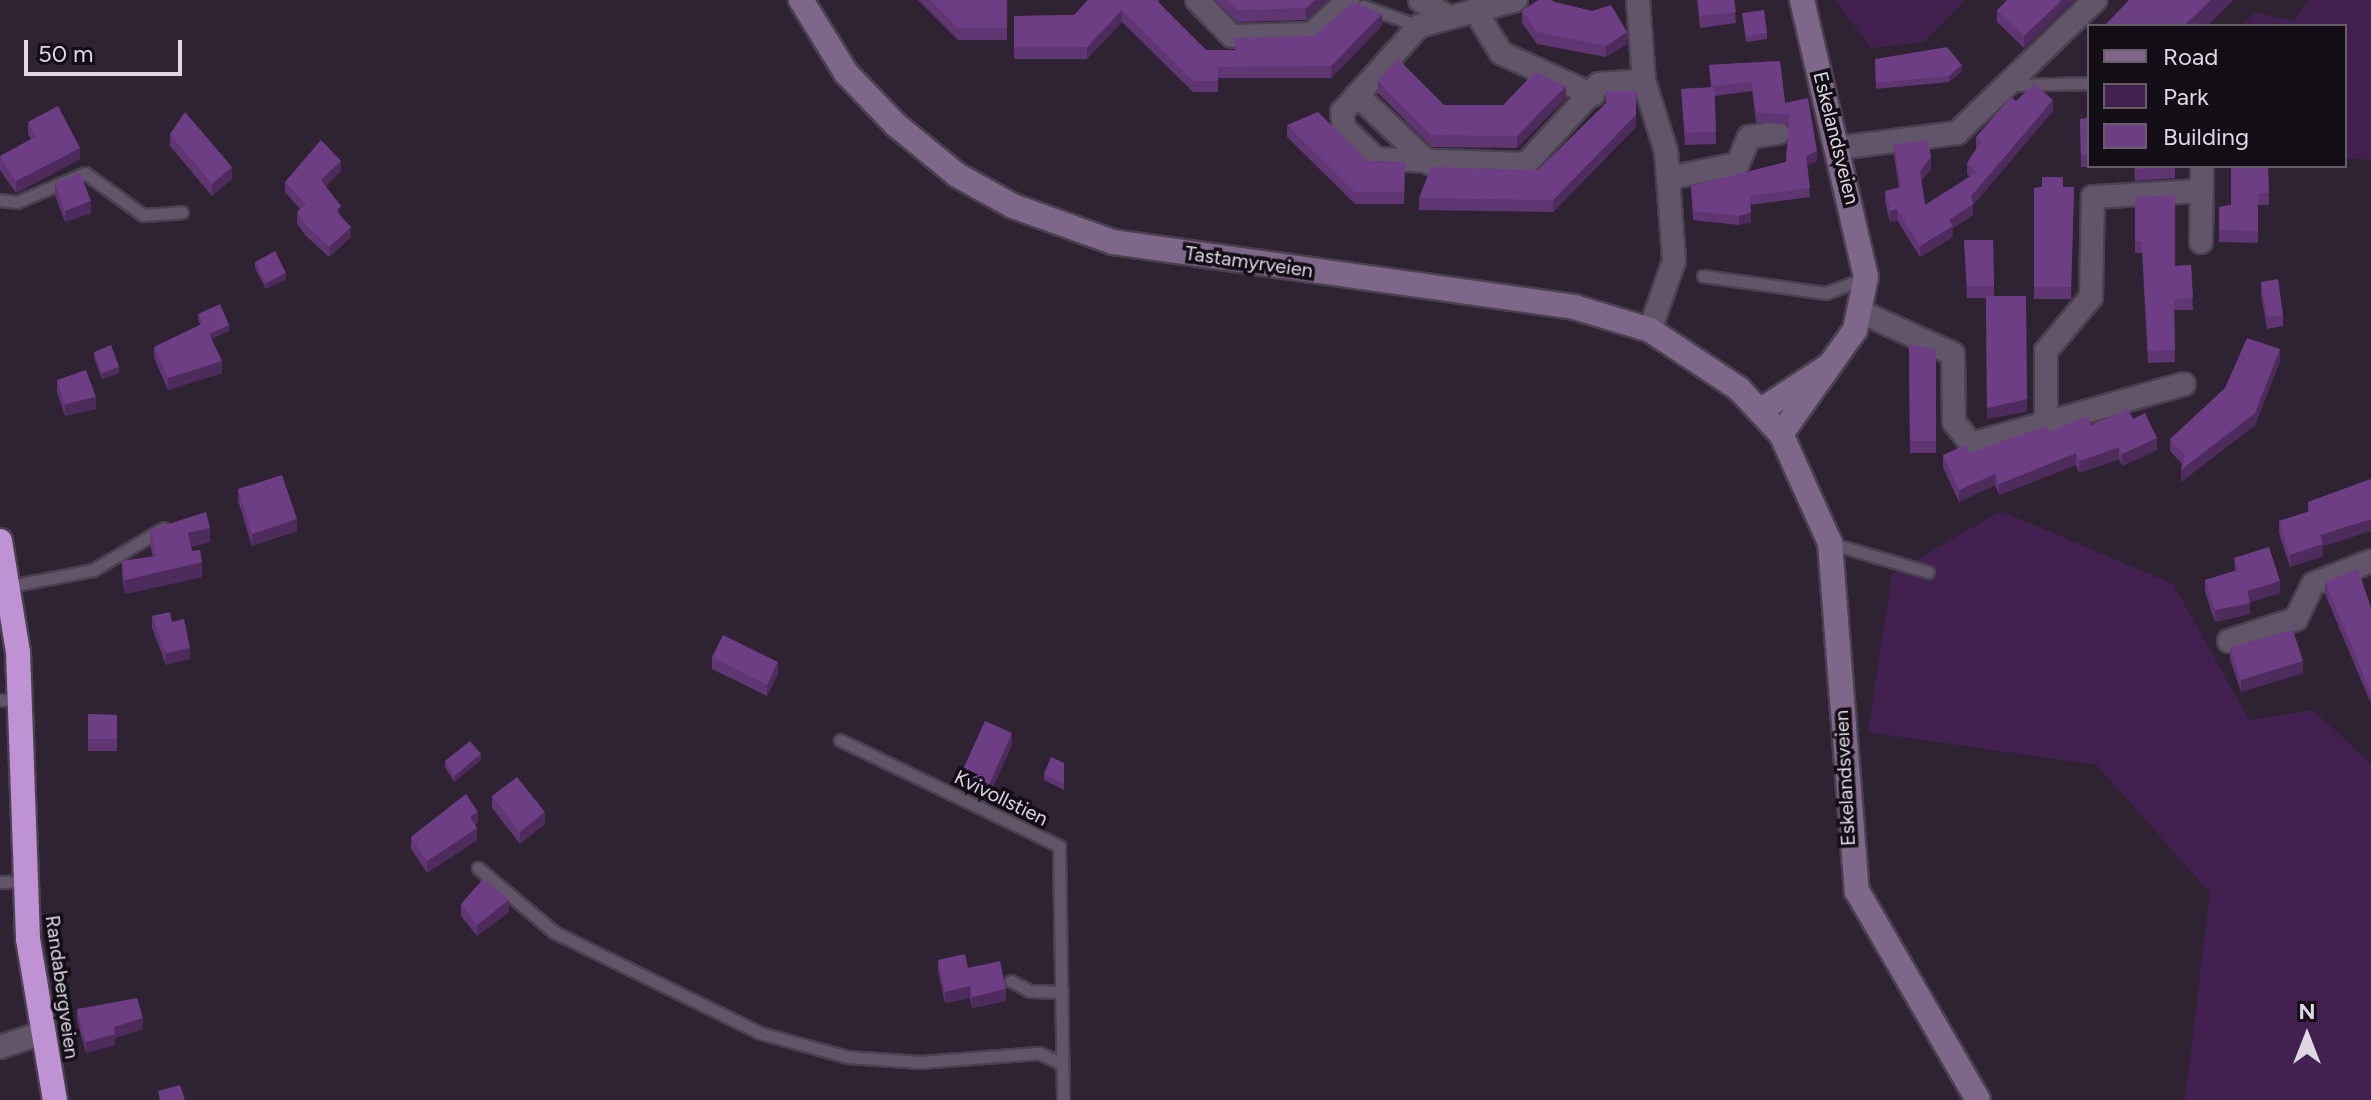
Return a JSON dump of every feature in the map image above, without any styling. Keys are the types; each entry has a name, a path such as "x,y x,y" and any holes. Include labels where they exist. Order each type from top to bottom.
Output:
{"highway":[{"name":"Randabergveien","path":"0,541 10,586 12,881 55,1100"}],"main road":[{"name":"Tastamyrveien","path":"801,0 846,73 896,125 957,175 1013,206 1113,242 1574,307 1650,330 1715,369 1761,410"},
{"name":"Eskelandsveien","path":"1781,434 1833,364 1861,312 1866,277 1802,0"},
{"name":"Eskelandsveien","path":"1833,364 1761,410 1781,434 1830,543 1857,891 1978,1100"}],"street":[{"path":"1197,0 1232,36 1312,34 1356,3"},
{"path":"1420,0 1447,16"},
{"path":"1516,0 1447,16 1419,26 1357,95 1341,122 1368,152 1429,163 1531,163 1601,83 1644,81"},
{"path":"1638,0 1644,81 1669,178 1674,261 1650,330"},
{"path":"1838,148 1948,137 2000,86 2028,68 2095,0"},
{"path":"1475,10 1501,53 1593,95"},
{"path":"1357,95 1429,163"},
{"path":"1669,178 1738,164 1749,137 1778,133"},
{"path":"2201,242 2202,168"},
{"path":"2046,420 2046,351 2091,297 2093,197 2202,191"},
{"path":"1861,312 1953,354 1954,422 1964,441 1989,441 2046,420 2140,402 2184,384"},
{"path":"2229,641 2296,619 2313,584 2371,561"},
{"path":"0,1047 42,1033"}],"lane":[{"path":"1356,3 1419,26"},
{"path":"2000,86 2087,83"},
{"path":"0,200 17,202 85,173 143,215 182,212"},
{"path":"1703,276 1826,293 1866,277"},
{"path":"10,586 93,570 145,535 185,522"},
{"path":"1830,543 1928,572"},
{"name":"Kvivollstien","path":"840,740 1059,846 1063,1100"},
{"path":"478,868 554,932 760,1033 861,1058 1039,1053 1063,1064"},
{"path":"1011,981 1030,991 1062,992"}],"green space":[{"path":"1835,0 1965,0 1923,42 1871,48"},
{"path":"2309,0 2371,0 2371,160 2347,158 2347,24 2243,24 2255,12 2293,21"},
{"path":"2001,511 2173,584 2249,720 2313,710 2371,764 2371,1100 2185,1100 2210,893 2097,765 1868,732 1892,574"}],"building":[{"path":"930,0 1007,0 1007,28 958,28"},
{"path":"1088,0 1156,0 1206,50 1235,50 1234,38 1313,36 1354,2 1382,14 1331,66 1218,67 1218,81 1193,81 1122,10 1087,47 1014,47 1014,16 1074,15"},
{"path":"1227,0 1315,0 1306,8 1238,10"},
{"path":"1538,0 1552,0 1592,11 1611,5 1627,32 1606,46 1537,32 1522,11"},
{"path":"1698,0 1734,0 1736,12 1700,16"},
{"path":"2007,0 2062,0 2024,36 1997,10"},
{"path":"2129,0 2211,0 2186,24 2106,24"},
{"path":"1764,10 1767,33 1746,36 1742,13"},
{"path":"1947,47 1962,65 1949,76 1876,83 1875,59"},
{"path":"1398,59 1444,105 1503,105 1535,72 1566,86 1517,136 1432,135 1378,81"},
{"path":"1780,61 1785,103 1808,98 1817,151 1806,156 1810,188 1750,196 1751,212 1739,216 1693,211 1691,186 1786,162 1789,115 1756,112 1752,82 1712,86 1709,65"},
{"path":"2034,84 2053,100 1971,196 1973,204 1949,220 1953,226 1920,246 1897,209 1890,211 1885,191 1901,187 1894,144 1928,140 1931,157 1920,171 1925,205 1977,172 1967,163 1981,142 1976,137 2011,97 2016,101"},
{"path":"1714,87 1716,132 1685,133 1681,89"},
{"path":"1606,91 1636,91 1636,115 1553,200 1419,198 1431,167 1538,170 1606,103"},
{"path":"58,106 80,148 16,181 0,156 36,137 28,122"},
{"path":"185,112 232,167 212,184 170,134"},
{"path":"1318,112 1367,161 1405,162 1404,192 1355,192 1287,125"},
{"path":"2087,118 2087,155 2081,155 2080,119"},
{"path":"321,140 341,161 321,180 341,206 336,211 351,227 329,247 305,224 297,212 306,204 285,182"},
{"path":"2231,168 2268,168 2269,193 2258,193 2258,231 2219,230 2219,207 2231,205"},
{"path":"80,173 91,201 65,211 55,183"},
{"path":"2042,177 2063,177 2063,187 2074,187 2071,287 2034,287 2034,188 2042,187"},
{"path":"2175,195 2175,266 2191,265 2193,298 2174,299 2175,350 2148,351 2142,242 2135,241 2135,197"},
{"path":"1964,240 1993,240 1994,286 1967,286"},
{"path":"275,251 286,273 266,283 255,262"},
{"path":"2278,279 2283,315 2267,317 2261,282"},
{"path":"1986,296 2026,296 2027,399 1987,408"},
{"path":"220,304 229,325 209,334 198,314"},
{"path":"204,323 222,361 168,378 154,347"},
{"path":"2247,338 2280,349 2255,413 2181,470 2185,455 2170,439 2225,388"},
{"path":"1909,344 1936,350 1936,441 1910,441"},
{"path":"111,345 119,367 102,373 94,352"},
{"path":"86,370 96,397 65,404 57,380"},
{"path":"2128,409 2133,419 2145,413 2157,438 2122,454 2119,447 2079,461 2076,453 1999,484 1995,474 1959,490 1943,455 1965,445 1970,453 2046,426 2049,432 2087,416 2091,425"},
{"path":"282,475 297,519 252,534 238,489"},
{"path":"2371,479 2371,519 2320,535 2323,544 2290,555 2279,521 2310,511 2308,502"},
{"path":"206,512 210,528 188,533 192,551 200,550 202,562 125,580 122,561 156,556 150,530"},
{"path":"2269,547 2280,581 2247,591 2250,603 2215,610 2205,580 2238,570 2234,558"},
{"path":"2358,569 2371,608 2371,693 2325,582"},
{"path":"170,612 172,622 184,619 190,648 166,653 152,616"},
{"path":"2293,630 2303,661 2241,680 2230,647"},
{"path":"723,635 778,662 767,685 712,657"},
{"path":"88,714 117,715 117,739 88,739"},
{"path":"985,721 1012,733 987,789 960,776"},
{"path":"470,741 481,754 454,776 445,761"},
{"path":"1051,757 1064,763 1064,784 1044,774"},
{"path":"517,777 545,812 520,832 492,796"},
{"path":"466,794 478,812 470,817 477,828 427,861 411,837"},
{"path":"483,879 509,900 477,925 461,904"},
{"path":"965,954 968,968 1000,961 1006,989 972,997 970,986 945,992 938,960"},
{"path":"137,998 143,1018 114,1027 115,1034 86,1042 77,1009"},
{"path":"180,1085 185,1100 160,1100 158,1091"}]}
